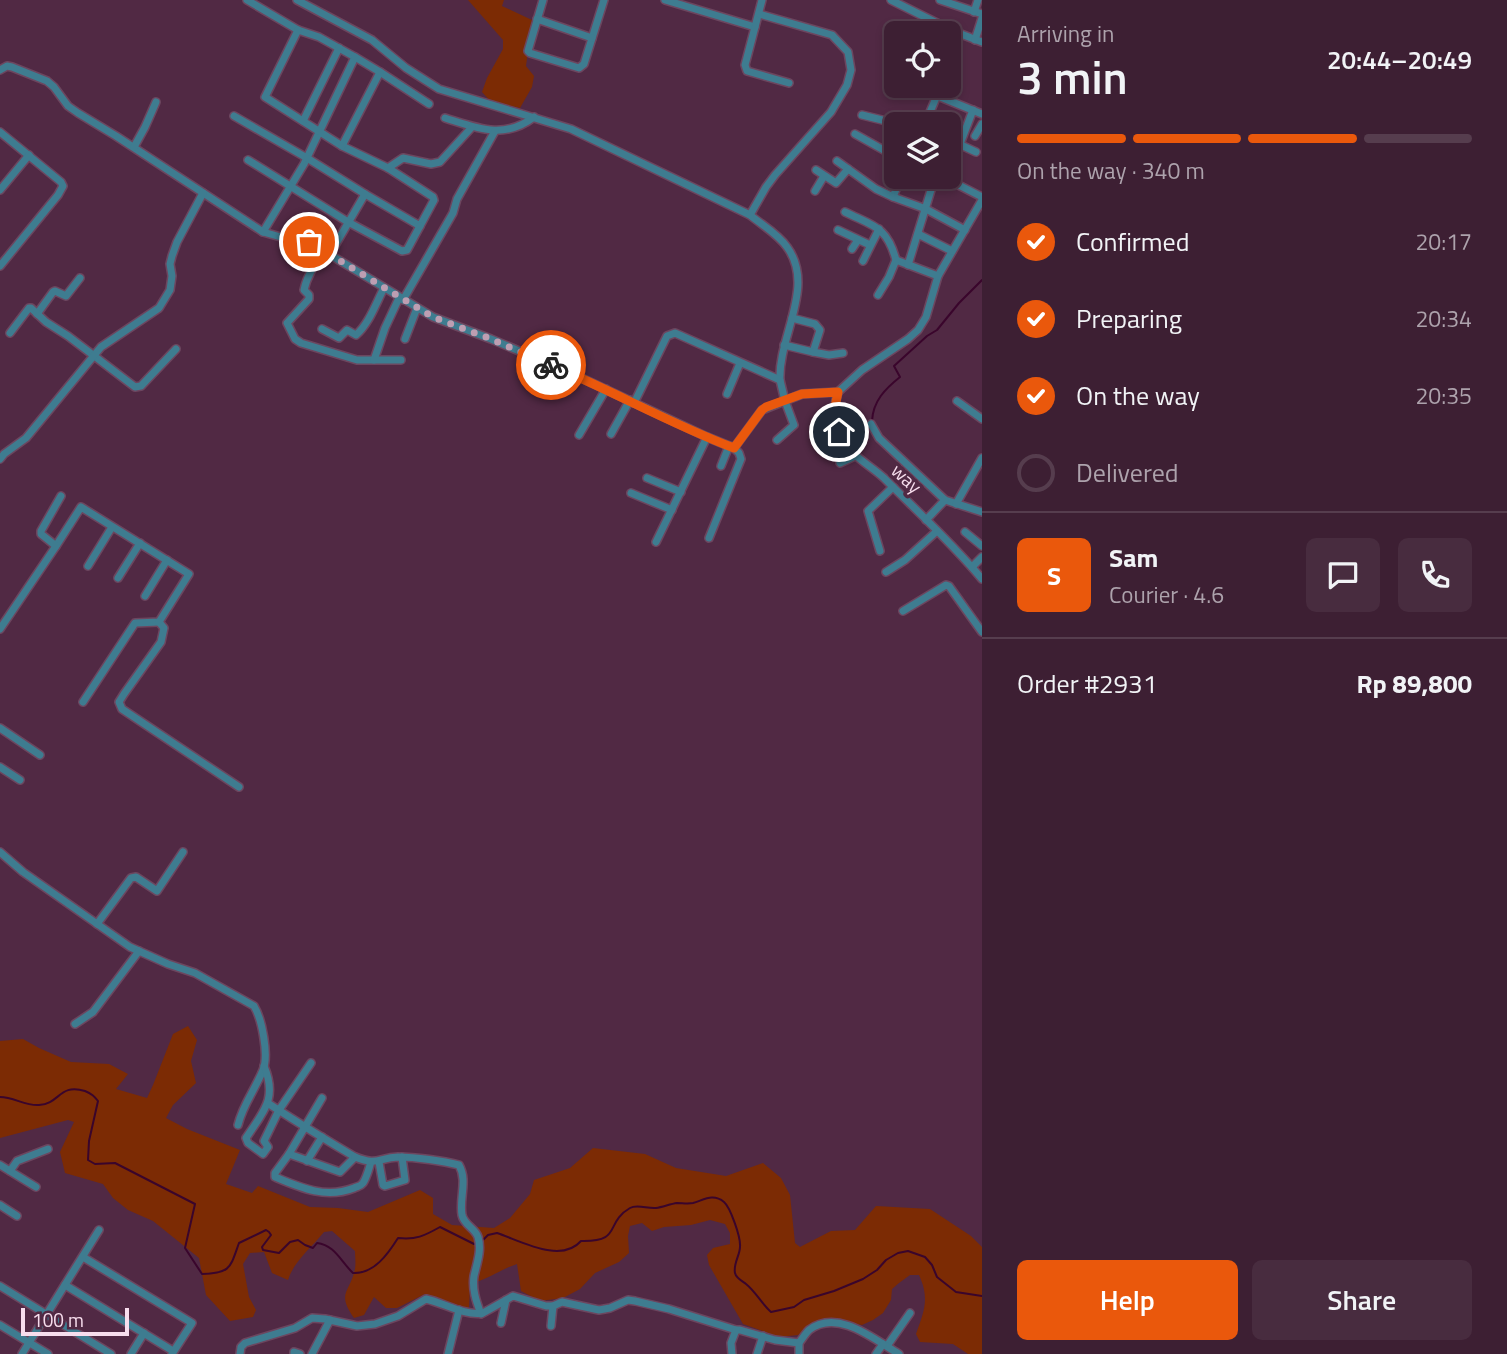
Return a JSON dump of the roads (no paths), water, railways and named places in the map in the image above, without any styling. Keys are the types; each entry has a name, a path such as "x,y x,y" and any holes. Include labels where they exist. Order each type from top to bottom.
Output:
{"street":[{"path":"247,0 298,30 340,48 429,104"},
{"path":"296,0 372,40 406,68 439,89 571,129 750,215 787,246 798,271 796,302 779,368 785,401 794,425 777,440"},
{"path":"543,0 528,48 530,53 579,68 582,67 604,0"},
{"path":"665,0 755,27"},
{"path":"762,0 745,65 747,71 789,83"},
{"path":"891,0 933,21"},
{"path":"940,0 979,15"},
{"path":"961,34 979,41 978,0"},
{"path":"750,215 766,187 831,112 848,85 851,70 848,52 832,35 759,14"},
{"path":"537,19 592,38"},
{"path":"248,160 348,222 404,251 434,200 388,168 342,146 265,97 298,30"},
{"path":"303,121 340,48"},
{"path":"263,232 307,158 355,57"},
{"path":"0,70 12,66 47,81 68,106 78,113 263,232 309,242 433,317 607,389 732,447 741,459 709,538"},
{"path":"342,146 380,72"},
{"path":"943,98 982,114"},
{"path":"134,147 156,102"},
{"path":"961,141 973,110"},
{"path":"862,115 884,120"},
{"path":"234,116 420,226"},
{"path":"445,118 495,131 516,128 534,117"},
{"path":"975,136 982,124"},
{"path":"388,168 403,158 431,164 440,162 472,127"},
{"path":"374,359 385,328 453,213 457,199 495,131"},
{"path":"0,132 63,186 0,266"},
{"path":"855,134 884,150"},
{"path":"961,144 976,152"},
{"path":"0,190 29,155"},
{"path":"837,162 876,189 926,209 965,230"},
{"path":"816,170 836,183 848,169"},
{"path":"815,191 824,176"},
{"path":"721,466 732,447 762,410 802,394 838,392 862,370 918,330 926,317 937,276 982,199 961,187"},
{"path":"893,197 896,189"},
{"path":"908,265 932,189"},
{"path":"1,454 26,438 101,347 159,308 170,290 170,264 174,249 203,193"},
{"path":"365,194 327,252 311,270 304,286 309,299 287,323 295,339 301,343 357,360 401,360"},
{"path":"845,212 879,229 889,240 896,260 878,295"},
{"path":"863,261 879,229"},
{"path":"838,230 870,245"},
{"path":"918,234 952,251"},
{"path":"852,249 859,240"},
{"path":"896,260 937,276"},
{"path":"37,314 54,291 66,296 80,278"},
{"path":"322,329 339,338 347,330 358,334 384,288"},
{"path":"10,333 31,308 135,387 139,387 176,348"},
{"path":"405,340 417,308"},
{"path":"792,318 818,326 820,330 813,352"},
{"path":"611,434 671,333 780,380"},
{"path":"784,345 835,355 843,352"},
{"path":"727,394 740,363"},
{"path":"579,435 607,389"},
{"name":"way","path":"838,392 834,405 835,422 842,439 855,456 881,475 982,579"},
{"path":"957,401 982,419"},
{"path":"871,424 879,438 945,500 982,512"},
{"path":"656,542 706,437"},
{"path":"840,463 855,456"},
{"path":"956,504 982,458"},
{"path":"647,478 681,492"},
{"path":"880,551 868,511 893,487"},
{"path":"631,494 673,510"},
{"path":"56,546 44,538 41,531 61,496"},
{"path":"926,520 945,500"},
{"path":"0,629 80,508 189,574 159,622"},
{"path":"88,566 112,527"},
{"path":"886,572 905,560 937,531"},
{"path":"965,532 982,546"},
{"path":"118,578 139,543"},
{"path":"972,567 982,557"},
{"path":"145,596 167,560"},
{"path":"903,611 946,585 982,632"},
{"path":"83,702 135,623 159,622"},
{"path":"159,622 164,628 161,642 124,694 120,702 122,709 239,787"},
{"path":"0,729 40,755"},
{"path":"0,767 20,780"},
{"path":"0,852 23,872 139,951 195,973 251,1003 261,1025 264,1066 269,1084 268,1104 246,1138 261,1154 268,1149 264,1141 279,1110 312,1063"},
{"path":"97,924 133,877 159,890 183,852"},
{"path":"75,1024 93,1012 139,951"},
{"path":"238,1125 244,1105 264,1066"},
{"path":"322,1098 275,1177 305,1189 337,1193 360,1186 375,1162"},
{"path":"268,1104 355,1157 375,1162 402,1157 460,1165 464,1179 462,1215 478,1236 479,1243 474,1286 475,1299 481,1314"},
{"path":"307,1161 322,1138"},
{"path":"10,1171 17,1161 48,1149"},
{"path":"289,1154 340,1172 355,1157"},
{"path":"375,1162 383,1185 406,1179 402,1157"},
{"path":"0,1165 36,1188"},
{"path":"0,1205 16,1216"},
{"path":"22,1354 99,1230"},
{"path":"65,1285 172,1353 192,1323 83,1257"},
{"path":"0,1286 111,1354"},
{"path":"240,1354 245,1343 295,1328 312,1318 357,1326 375,1324 398,1316 426,1299 481,1314 516,1297 546,1306 562,1303 599,1310 628,1300 635,1301 775,1340 799,1343"},
{"path":"501,1323 506,1300"},
{"path":"551,1326 553,1306"},
{"path":"448,1354 459,1310"},
{"path":"876,1354 910,1313"},
{"path":"312,1354 330,1320"},
{"path":"799,1354 799,1343 808,1331 834,1323 860,1329 899,1354"},
{"path":"0,1325 48,1354"},
{"path":"732,1354 731,1343 736,1330"},
{"path":"131,1354 144,1333"},
{"path":"757,1354 763,1336"},
{"path":"294,1354 300,1354"}],"waterway":[{"path":"872,421 881,396 900,377 894,366 937,330 982,280"},
{"path":"0,1097 39,1105 76,1089 94,1096 98,1101 89,1141 88,1160 95,1164 115,1163 195,1204 185,1248 202,1274 228,1268 239,1243 266,1230 271,1235 262,1247 263,1250 279,1253 290,1242 298,1240 313,1248 317,1243 323,1244 333,1250 353,1273 374,1267 398,1238 420,1237 440,1227 474,1244 478,1243"},
{"path":"483,1240 488,1235 497,1233 540,1249 563,1251 573,1248 581,1241 608,1235 617,1220 630,1208 656,1208 716,1198 726,1205 739,1236 736,1275 771,1312 794,1307 804,1300 863,1279 886,1260 908,1251 925,1257 937,1277 956,1292 982,1296"}]}
